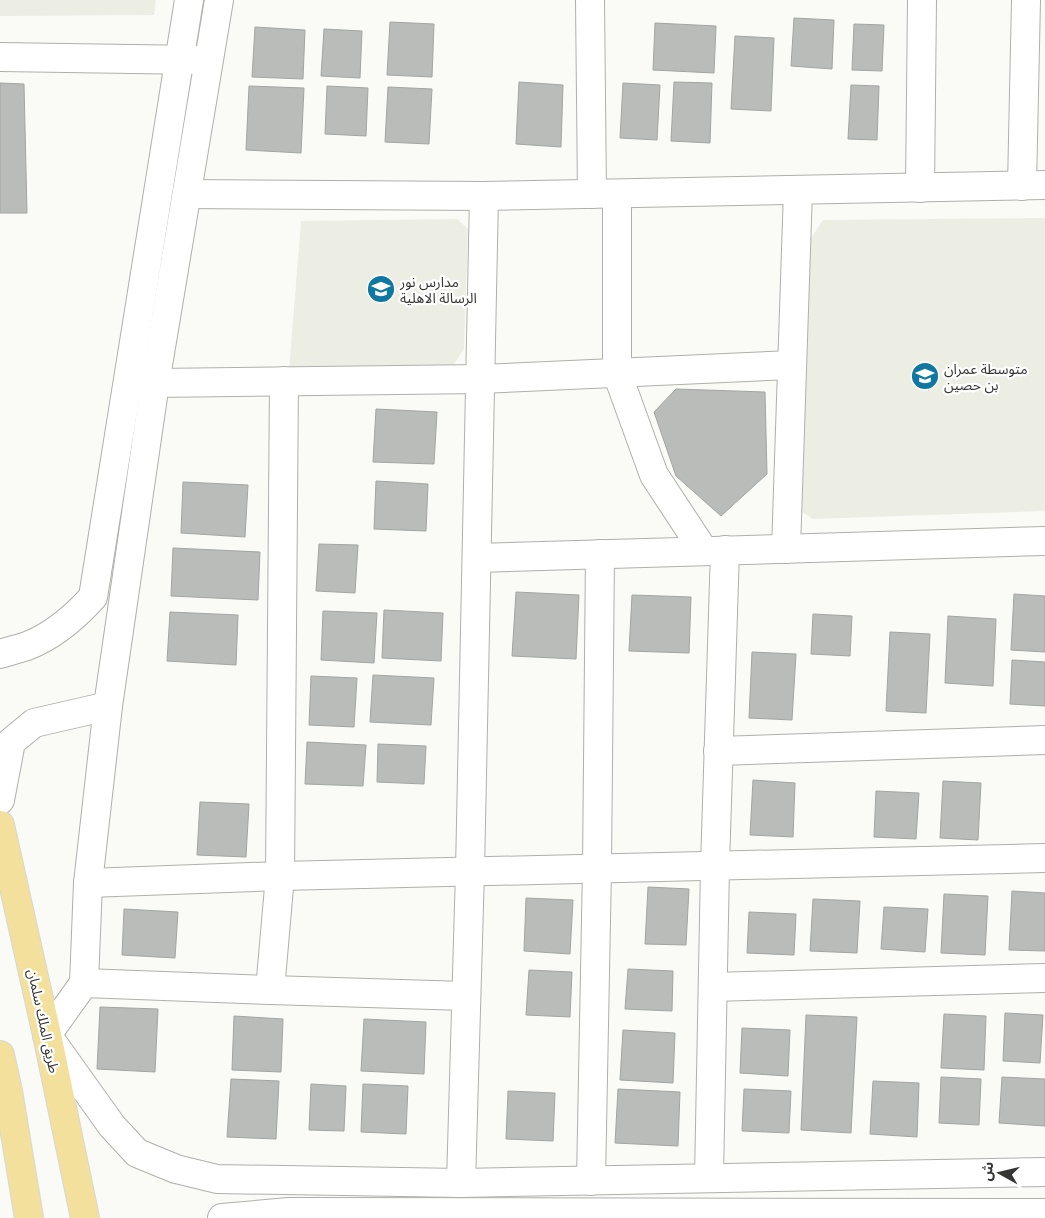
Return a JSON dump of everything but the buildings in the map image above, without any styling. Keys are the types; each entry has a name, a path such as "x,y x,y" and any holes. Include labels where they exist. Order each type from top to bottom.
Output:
{"main road":[{"name":"طريق الملك سلمان","path":"0,824 85,1218"},
{"path":"0,1055 30,1218"}],"street":[{"path":"0,654 28,646 52,634 79,612 93,597 189,0"},
{"path":"219,0 155,383 108,706 88,883 84,983 47,1035 112,1126 137,1153 176,1169 217,1179 461,1183 1045,1172"},
{"path":"590,0 617,373 654,475 714,551 718,751 714,866 709,1178"},
{"path":"920,188 922,0"},
{"path":"187,194 484,196 1033,186 1026,0"},
{"path":"0,57 180,58 209,60"},
{"path":"786,549 798,190"},
{"path":"461,1183 470,872 484,196"},
{"path":"155,383 480,378 792,365"},
{"path":"270,990 280,876 284,381"},
{"path":"477,558 1045,542"},
{"path":"591,1181 597,868 600,554"},
{"path":"0,800 11,742 34,723 108,706"},
{"path":"718,751 1045,740"},
{"path":"88,883 280,876 1045,858"},
{"path":"712,987 1045,978"},
{"path":"84,983 466,996"},
{"path":"222,1218 270,1216 290,1212 1045,1213"}],"shaded area":[{"path":"0,0 156,0 154,15 0,16"},
{"name":"متوسطة عمران بن حصين","path":"1045,218 1045,511 813,519 802,512 809,241 823,220"},
{"name":"مدارس نور الرسالة الاهلية","path":"457,219 468,229 464,349 450,370 289,370 301,221"}],"place":[{"name":"مدارس نور الرسالة الاهلية","path":"381,289"},
{"name":"متوسطة عمران بن حصين","path":"925,376"}]}
